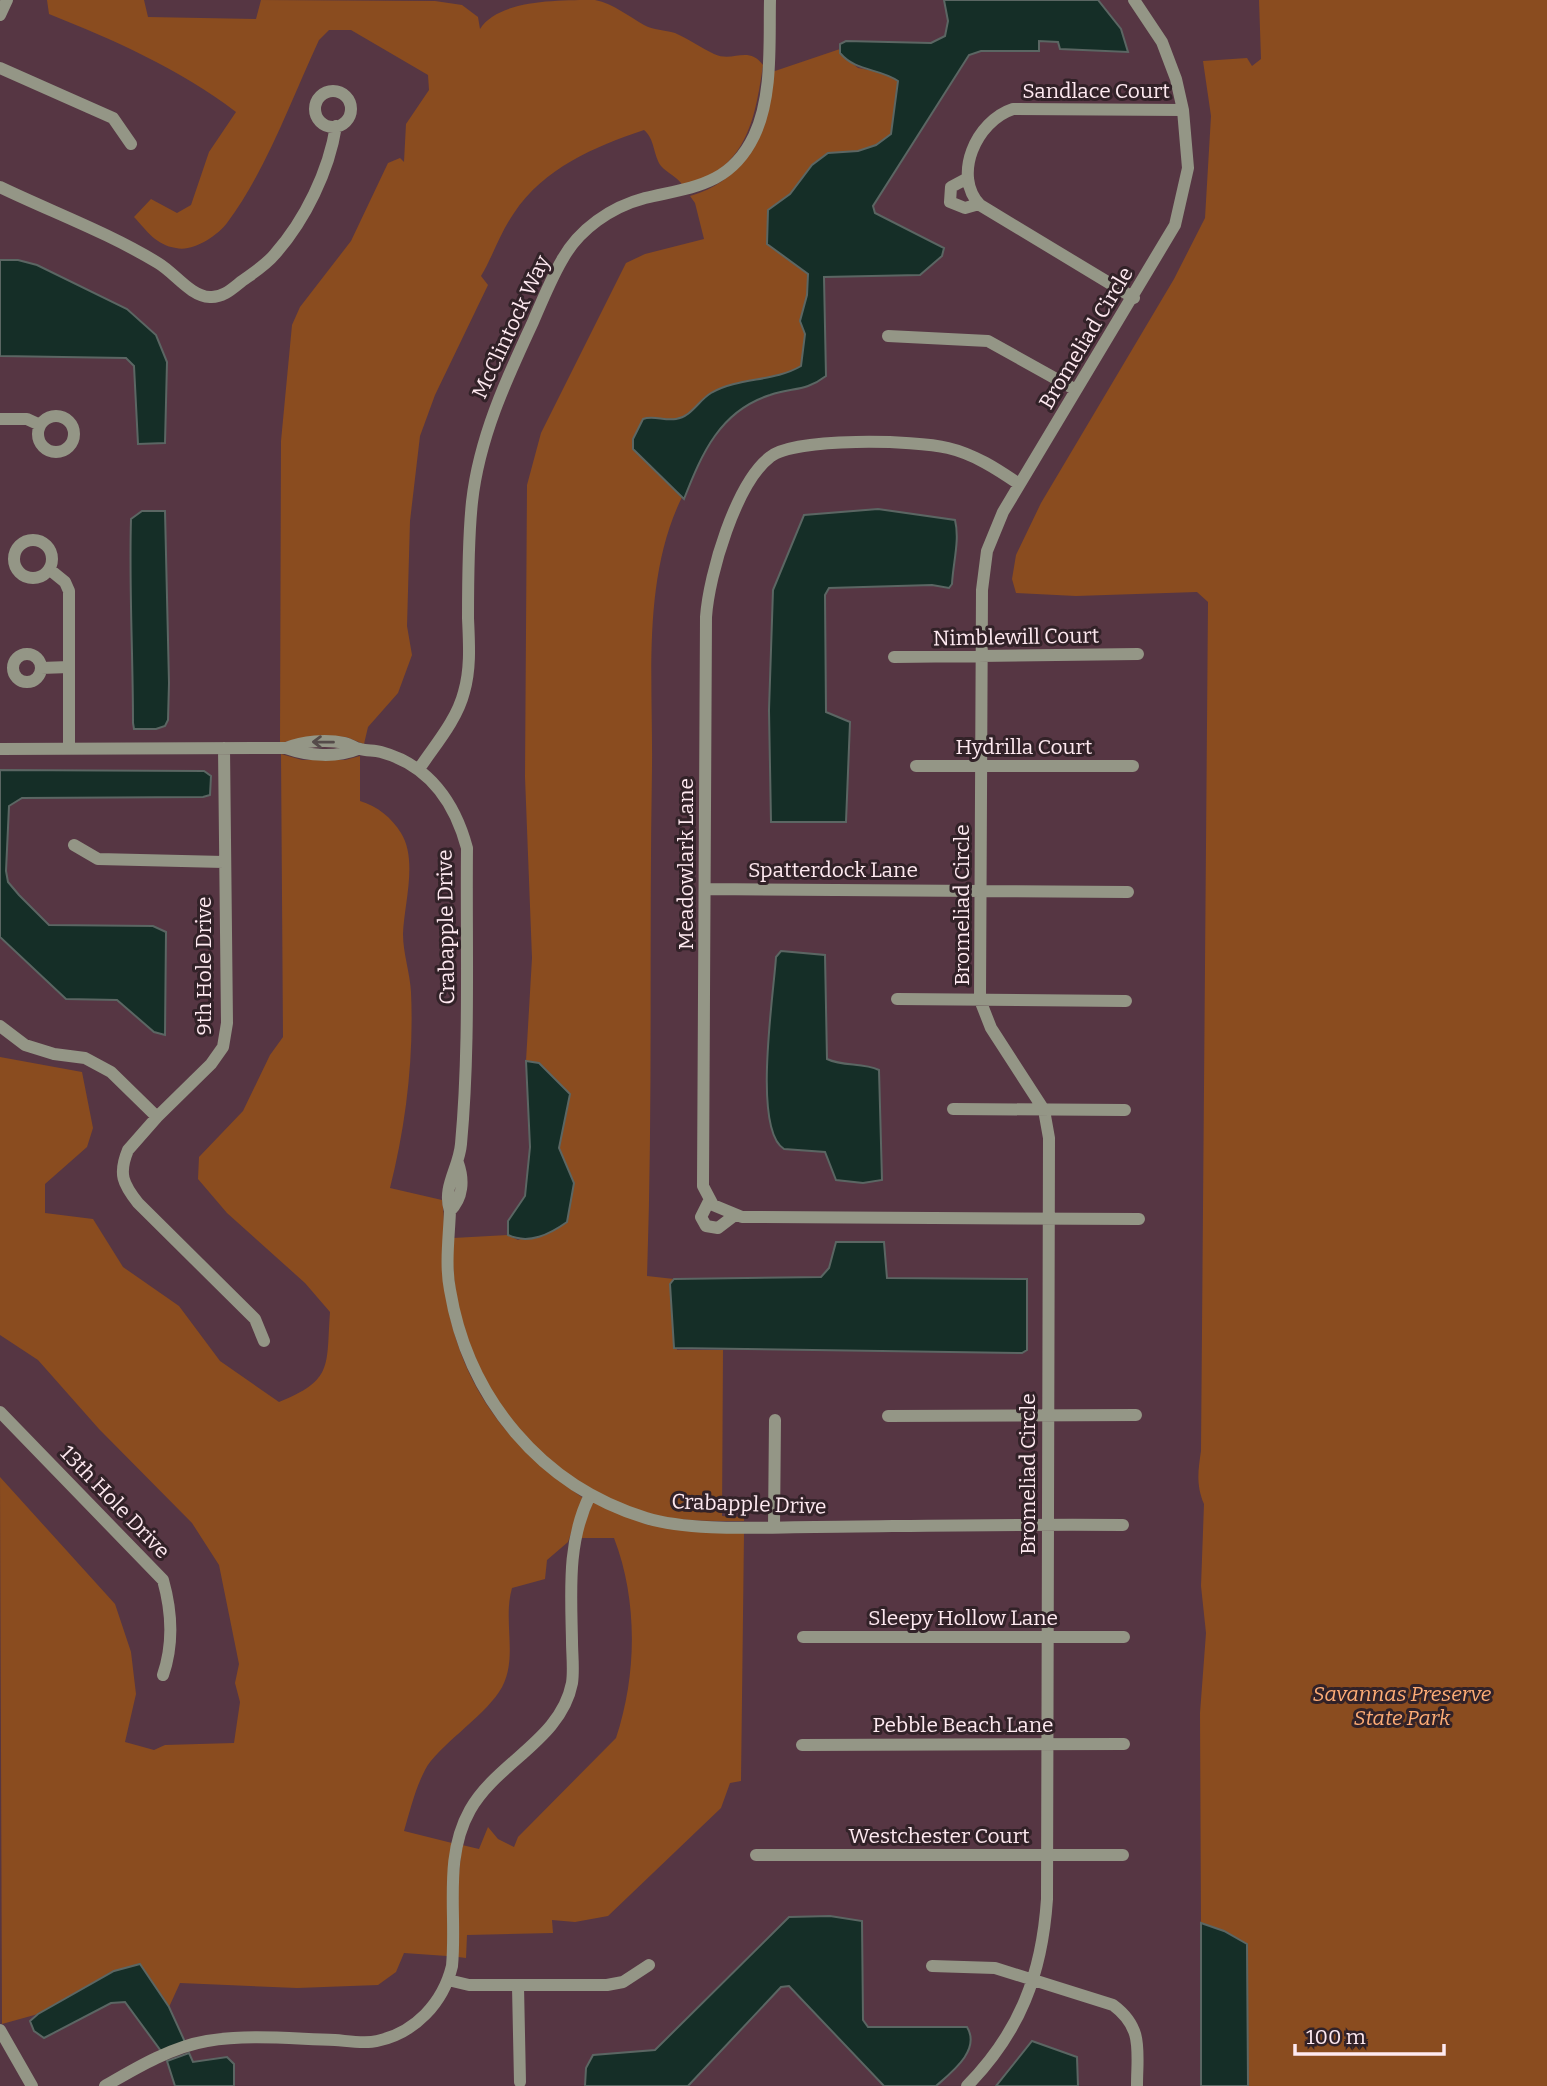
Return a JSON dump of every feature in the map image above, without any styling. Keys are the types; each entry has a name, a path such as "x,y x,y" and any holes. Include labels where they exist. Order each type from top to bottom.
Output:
{"street":[{"path":"0,15 7,0"},
{"name":"McClintock Way","path":"419,769 457,711 465,691 469,665 468,568 472,501 491,418 513,365 562,258 583,232 610,212 644,198 698,188 725,172 745,151 755,134 763,104 770,0"},
{"name":"Bromeliad Circle","path":"967,2086 1006,2039 1035,1981 1044,1941 1046,1855 1049,1138 1044,1110 991,1028 981,1000 982,590 987,551 997,524 1134,298 1175,225 1188,168 1183,110 1176,79 1162,42 1134,0"},
{"path":"0,68 113,118 131,144"},
{"name":"Sandlace Court","path":"979,204 965,208 950,202 951,187 967,179 967,165 994,119 1013,109 1183,110"},
{"path":"0,187 158,262 183,280 196,295 212,298 225,294 273,257 291,235 313,194 333,145 336,126"},
{"path":"967,179 970,193 979,204 1134,298"},
{"path":"888,336 988,341 1076,390"},
{"path":"0,419 27,419 40,425"},
{"name":"Meadowlark Lane","path":"735,1215 718,1228 706,1226 702,1214 709,1201 703,1186 702,1172 707,599 721,545 752,476 777,451 798,445 927,445 948,448 977,458 1019,484"},
{"path":"49,569 65,582 69,590 69,748"},
{"name":"Nimblewill Court","path":"894,657 1138,654"},
{"path":"41,668 69,667"},
{"name":"Crabapple Drive","path":"0,748 286,748 313,754 345,754 358,749 383,752 419,769 443,793 460,821 467,848 466,1089 458,1163 452,1174 447,1201 450,1211 449,1288 459,1332 480,1385 508,1428 555,1472 590,1495 648,1519 717,1527 1123,1525"},
{"name":"9th Hole Drive","path":"223,748 227,1023 223,1047 211,1064 157,1116 128,1150 121,1167 122,1184 255,1318 264,1341"},
{"name":"Hydrilla Court","path":"916,766 1133,766"},
{"path":"74,845 99,859 223,862"},
{"name":"Spatterdock Lane","path":"706,889 1128,892"},
{"path":"897,999 1126,1001"},
{"path":"0,1026 25,1045 54,1054 85,1058 111,1072 157,1116"},
{"path":"953,1109 1125,1110"},
{"path":"709,1201 720,1210 735,1215 1139,1219"},
{"name":"13th Hole Drive","path":"0,1412 163,1580 170,1604 171,1652 163,1675"},
{"path":"888,1416 1136,1415"},
{"path":"774,1527 775,1420"},
{"path":"105,2086 148,2061 205,2041 256,2038 376,2042 408,2030 430,2012 448,1980 453,1952 453,1868 466,1818 490,1784 561,1713 572,1682 571,1567 574,1537 590,1495"},
{"name":"Sleepy Hollow Lane","path":"803,1637 1124,1637"},
{"name":"Pebble Beach Lane","path":"802,1745 1124,1744"},
{"name":"Westchester Court","path":"756,1855 1123,1855"},
{"path":"448,1980 469,1985 616,1984 649,1965"},
{"path":"932,1966 995,1968 1113,2005 1128,2016 1136,2033 1137,2086"},
{"path":"519,1986 520,2082"},
{"path":"0,2030 32,2086"}],"green space":[{"path":"47,0 144,0 148,17 256,19 261,0 435,1 462,5 478,17 480,29 489,19 514,7 564,0 595,0 615,7 648,27 675,33 714,54 728,57 752,56 763,65 756,105 744,140 721,168 704,179 683,186 661,166 644,130 589,152 555,171 526,197 509,221 481,276 488,285 435,395 420,436 410,521 407,626 412,655 398,693 368,727 364,744 346,737 312,736 280,743 281,441 292,325 300,307 351,241 388,163 400,158 404,162 406,124 429,90 428,75 351,30 329,30 319,40 278,134 227,223 204,242 190,248 176,248 157,241 134,217 151,199 177,213 191,205 209,152 236,112 169,69 98,34 49,14"},
{"name":"Savannas Preserve State Park","path":"1259,0 1547,0 1547,2086 1248,2086 1247,1944 1224,1931 1201,1923 1200,1713 1206,1633 1201,1586 1204,1504 1198,1478 1201,1451 1208,602 1197,592 1076,596 1016,593 1012,579 1016,555 1041,503 1174,279 1205,218 1211,116 1203,61 1247,58 1252,66 1261,59"},
{"path":"840,49 840,53 858,68 886,73 898,81 891,134 876,145 858,151 828,153 812,165 790,194 768,210 808,274 807,295 800,321 805,334 801,366 780,375 713,392 679,418 647,417 654,469 682,497 669,528 661,561 652,629 647,1276 674,1279 671,1284 677,1350 723,1350 722,1516 744,1517 744,1521 683,1519 648,1513 605,1496 566,1473 532,1443 503,1409 480,1370 464,1328 455,1284 453,1238 508,1235 518,1240 567,1221 574,1183 559,1148 566,1116 539,1063 526,1061 532,958 525,777 527,485 541,433 626,263 645,254 704,239 695,203 690,196 712,188 741,163 757,131 772,72"},
{"path":"281,754 302,760 345,760 360,756 360,801 378,809 389,818 406,844 409,882 403,934 411,992 410,1066 404,1116 390,1188 442,1200 445,1290 452,1324 475,1384 490,1410 509,1434 556,1478 583,1498 568,1542 547,1560 545,1579 512,1588 509,1601 510,1654 505,1680 499,1692 482,1712 431,1761 421,1777 404,1831 452,1843 447,1956 404,1953 396,1972 378,1985 297,1988 180,1983 169,2007 162,1995 114,1971 38,2014 2,2024 0,1477 115,1604 131,1652 136,1694 125,1742 154,1750 165,1745 234,1743 240,1702 235,1683 239,1664 219,1565 192,1523 99,1429 38,1360 0,1335 0,1057 82,1072 93,1128 87,1147 45,1184 45,1213 93,1219 123,1267 179,1306 220,1361 279,1402 310,1386 324,1369 327,1358 330,1312 305,1283 227,1213 198,1179 199,1157 243,1111 270,1055 283,1037"},
{"path":"593,1502 648,1525 744,1533 741,1781 730,1783 721,1808 608,1916 575,1922 552,1920 553,1933 467,1935 466,1958 458,1957 457,1891 462,1845 479,1849 488,1827 498,1839 514,1847 518,1837 616,1738 628,1689 631,1612 622,1562 614,1538 579,1538"}],"shaded area":[{"path":"944,0 1098,0 1121,29 1128,52 1060,49 1058,42 1039,41 1039,51 981,51 969,55 873,206 875,213 944,248 942,256 920,275 824,277 826,376 805,387 770,395 738,412 715,436 706,450 684,499 633,449 633,439 643,419 681,418 711,393 722,388 779,375 801,366 805,334 800,321 807,295 808,274 767,244 768,210 790,194 812,165 828,153 858,151 876,145 891,134 898,81 853,64 840,53 840,44 846,41 931,43 945,36 948,21"},
{"path":"0,260 18,260 37,265 127,309 156,335 167,362 165,443 138,444 134,366 126,358 0,356"},
{"path":"878,509 955,520 957,544 952,584 949,588 932,585 829,588 825,595 826,712 850,722 846,822 771,822 769,710 773,590 804,515"},
{"path":"142,511 165,511 168,720 165,726 156,729 134,729 133,723 131,519"},
{"path":"0,770 204,771 211,776 210,795 203,797 22,798 9,806 6,871 8,882 49,925 153,926 166,932 165,1035 154,1032 117,1000 66,999 0,937"},
{"path":"781,951 825,955 827,1059 879,1070 882,1180 863,1183 836,1180 825,1152 784,1149 774,1137 769,1116 767,1059 776,957"},
{"path":"526,1061 539,1063 570,1094 559,1148 574,1183 567,1222 546,1234 524,1239 508,1235 508,1221 525,1196 530,1147"},
{"path":"836,1242 884,1242 887,1278 1027,1279 1027,1350 1022,1353 674,1348 670,1284 674,1279 821,1277 829,1268"},
{"path":"830,1916 862,1921 863,2020 868,2027 967,2027 970,2036 968,2052 957,2067 936,2086 884,2086 789,1986 781,1987 688,2086 585,2086 586,2068 593,2055 655,2050 789,1917"},
{"path":"1201,1923 1224,1931 1247,1944 1248,2086 1201,2086"},
{"path":"140,1964 169,2007 185,2042 161,2051 125,2002 111,2003 44,2038 34,2031 30,2021 38,2014 114,1971"},
{"path":"1032,2041 1077,2057 1078,2086 996,2086"},
{"path":"189,2053 193,2062 227,2057 234,2064 234,2086 175,2086 167,2061"}]}
